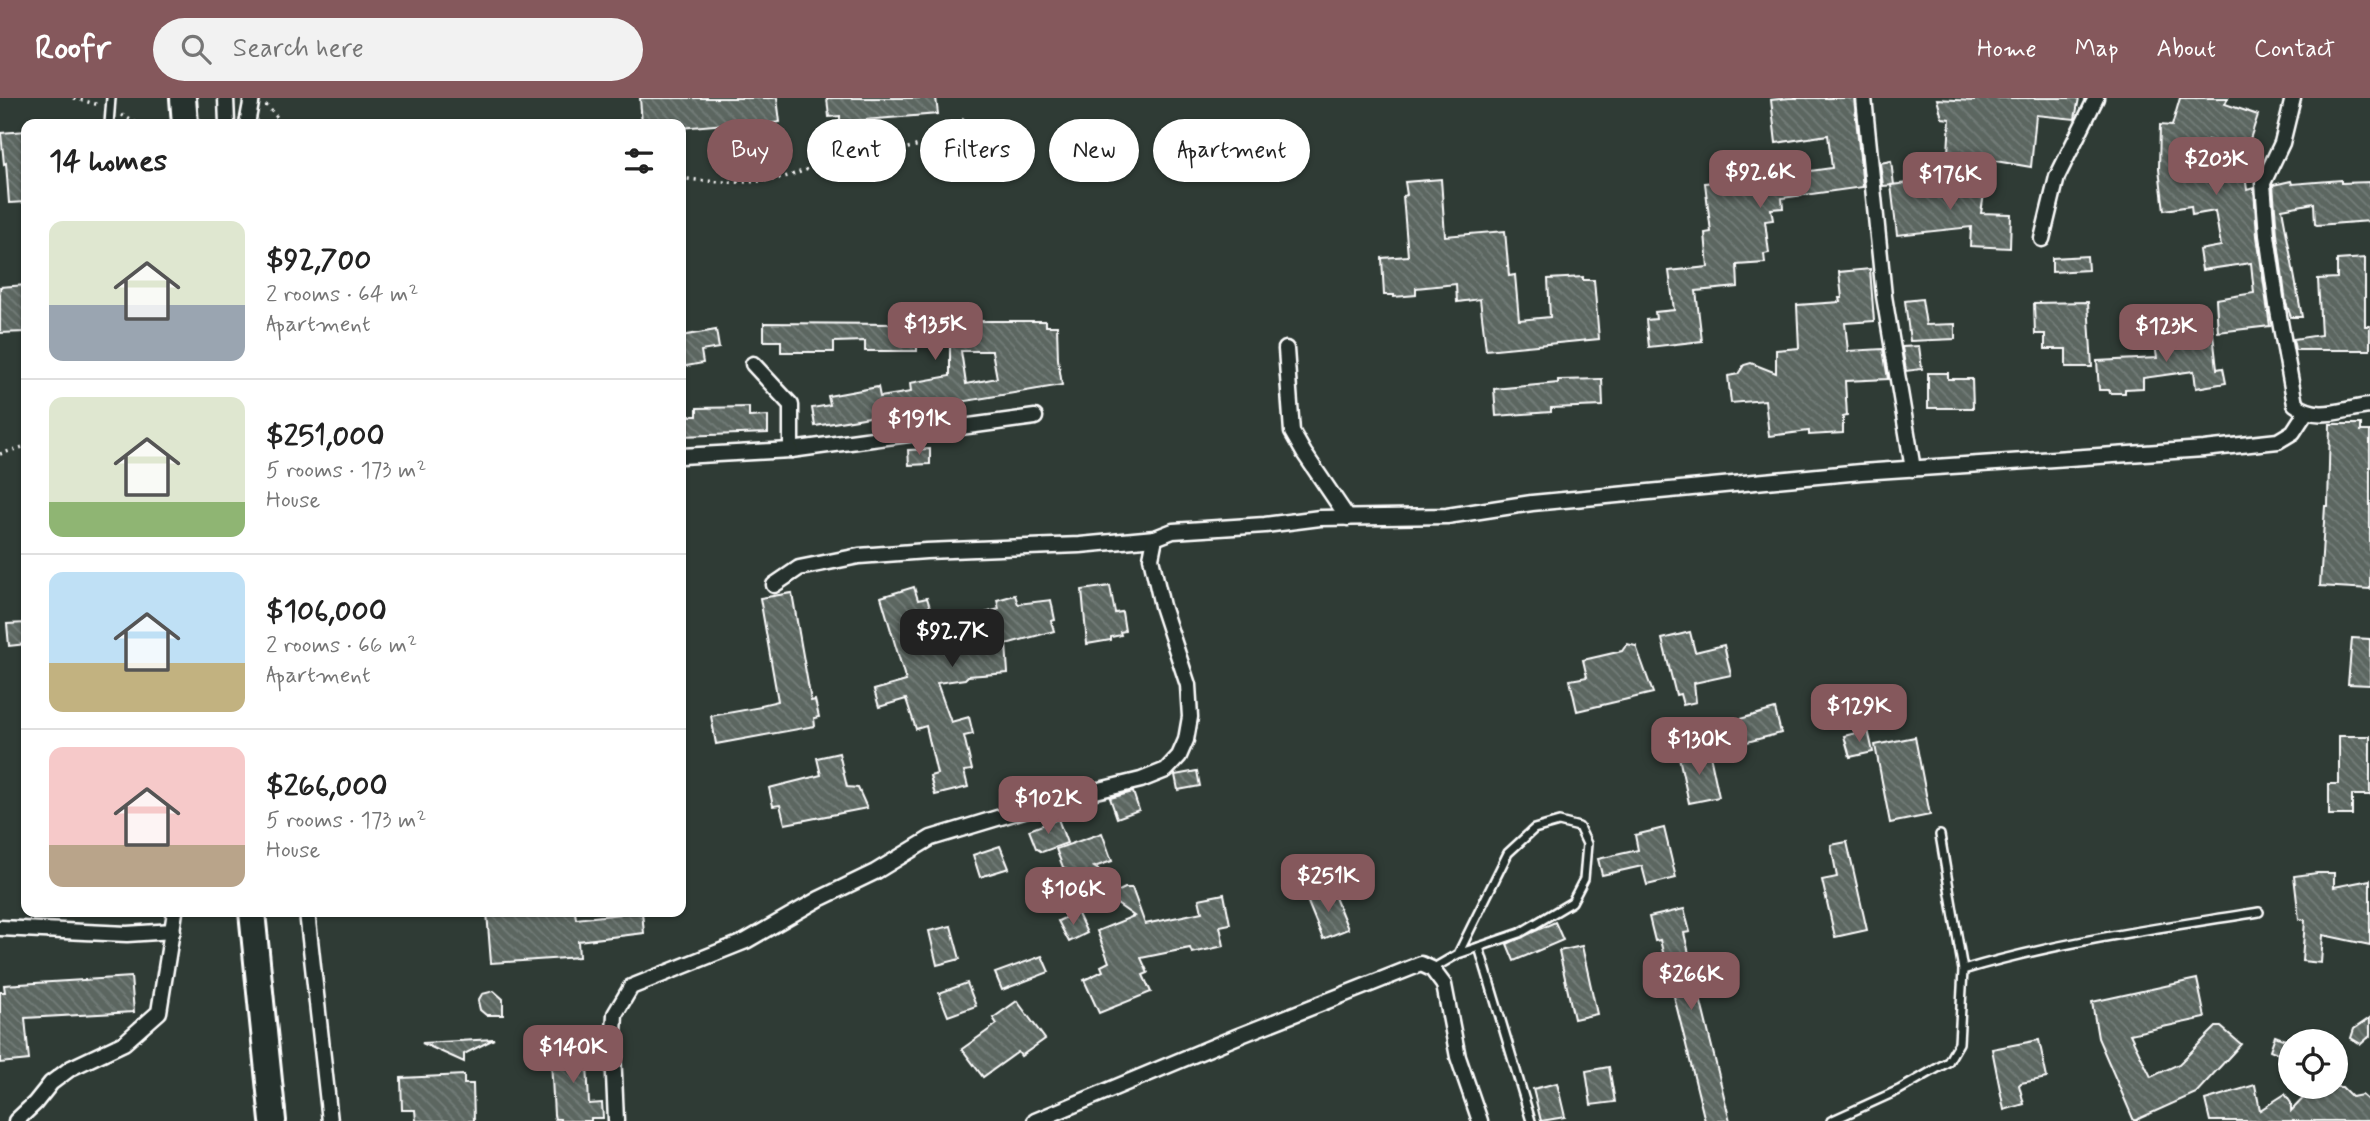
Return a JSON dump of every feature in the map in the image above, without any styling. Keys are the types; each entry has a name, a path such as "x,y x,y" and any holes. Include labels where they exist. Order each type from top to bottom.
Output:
{"highway":[{"path":"183,98 185,119"},
{"path":"253,917 273,1121"}],"street":[{"path":"226,98 227,119"},
{"path":"248,119 252,98"},
{"path":"1864,98 1884,296 1913,469"},
{"path":"2042,239 2057,177 2096,98"},
{"path":"2292,98 2282,143 2263,183 2275,293 2295,404 2306,412 2331,414 2354,407 2370,406"},
{"path":"1286,349 1292,432 1348,518"},
{"path":"753,364 791,405 791,450"},
{"path":"774,584 799,568 859,556 1080,545 1155,538 1173,531 1265,525 1320,518 1447,516 1532,503 1861,472 2204,449 2278,441 2293,432 2306,412"},
{"path":"686,456 791,450 1035,417"},
{"path":"616,1121 613,1051 615,1014 631,987 746,941 819,899 875,872 931,838 1054,801 1141,780 1166,770 1179,757 1186,740 1190,717 1188,685 1151,558 1155,538"},
{"path":"16,1121 25,1115 51,1083 71,1069 124,1043 159,1012 174,917"},
{"path":"308,917 330,1121"},
{"path":"0,928 127,934 173,931"},
{"path":"1035,1121 1421,964 1432,969 1444,985 1458,1057 1480,1121"}],"lane":[{"path":"109,119 111,98"},
{"path":"1432,969 1458,954 1520,933 1572,902 1584,879 1587,844 1579,827 1559,822 1534,829 1508,853 1458,954"},
{"path":"1831,1121 1899,1090 1948,1062 1959,1043 1963,970 1940,835"},
{"path":"1963,970 2072,942 2259,912"},
{"path":"1479,947 1531,1121"}],"path":[{"path":"74,98 110,108"},
{"path":"260,98 279,119"},
{"path":"686,179 747,181 786,177 841,159 920,144"},
{"path":"0,454 21,448"}],"building":[{"path":"640,98 777,98 780,119 707,119 707,126 686,128 686,119 642,119"},
{"path":"827,98 936,98 938,114 877,119 829,117"},
{"path":"1854,98 1863,187 1782,198 1783,208 1771,209 1773,220 1765,221 1769,253 1764,254 1765,263 1737,265 1738,287 1696,291 1702,341 1649,347 1646,320 1656,319 1655,312 1674,310 1669,271 1708,267 1705,233 1711,232 1705,183 1752,178 1753,183 1781,180 1781,175 1832,168 1828,135 1776,143 1771,100"},
{"path":"1974,98 2079,98 2075,119 2036,115 2031,167 1948,153 1950,119 1942,118 1937,99 1974,101"},
{"path":"2180,98 2228,98 2225,104 2258,115 2246,151 2208,140 2216,179 2245,175 2247,190 2254,188 2257,236 2270,326 2218,332 2216,299 2254,293 2251,263 2202,270 2199,250 2221,246 2215,211 2192,215 2191,206 2164,210 2159,169 2160,125 2172,126"},
{"path":"21,131 21,202 9,203 1,133"},
{"path":"1891,161 1894,185 1883,186 1880,163"},
{"path":"1987,175 1981,213 2011,214 2010,248 1970,246 1971,227 1897,235 1891,185 1926,181 1927,193 1953,191 1955,178"},
{"path":"1441,179 1445,236 1505,231 1509,276 1515,275 1519,320 1550,317 1548,279 1583,277 1583,280 1594,280 1599,339 1486,350 1480,299 1457,302 1456,284 1416,288 1416,295 1384,295 1382,258 1408,256 1403,196 1407,195 1405,182"},
{"path":"2341,180 2341,183 2370,182 2370,221 2317,225 2314,203 2282,209 2302,317 2291,317 2286,303 2273,185 2291,181 2292,184"},
{"path":"2087,256 2088,270 2052,272 2052,258"},
{"path":"2365,258 2365,326 2370,326 2370,350 2295,350 2293,339 2321,335 2318,279 2337,278 2337,260"},
{"path":"1870,269 1874,321 1845,323 1848,351 1883,349 1888,379 1845,381 1847,416 1843,417 1843,433 1809,435 1809,431 1769,436 1765,400 1731,403 1728,376 1738,374 1744,365 1751,363 1776,373 1776,350 1799,348 1797,305 1840,302 1839,298 1842,298 1839,272"},
{"path":"21,285 21,332 0,333 0,287"},
{"path":"1922,299 1926,325 1955,324 1955,339 1910,341 1905,301"},
{"path":"2088,302 2092,367 2066,367 2066,349 2045,349 2045,334 2035,334 2034,303"},
{"path":"1046,321 1046,326 1057,326 1062,385 815,426 812,408 830,405 828,396 878,387 880,397 911,392 910,383 950,376 950,340 917,340 917,351 865,351 865,341 834,342 834,352 781,352 781,341 764,341 764,323","holes":["961,351 992,351 997,378 966,384"]},
{"path":"2212,325 2217,369 2223,368 2226,383 2196,388 2194,371 2143,378 2143,388 2125,389 2125,393 2099,390 2097,361 2157,358 2155,345 2188,340 2187,327"},
{"path":"716,330 719,348 701,351 703,363 686,366 686,335"},
{"path":"1919,346 1922,369 1906,371 1902,347"},
{"path":"1928,373 1948,373 1948,379 1972,379 1973,408 1928,408"},
{"path":"1602,379 1603,406 1551,408 1551,412 1496,416 1494,389 1558,383 1558,380"},
{"path":"749,407 749,417 768,416 768,433 686,436 686,416 697,416 697,408"},
{"path":"2330,424 2361,424 2361,431 2370,431 2370,589 2320,586 2325,506 2328,506"},
{"path":"930,449 930,464 909,465 908,450"},
{"path":"1110,586 1115,613 1122,612 1125,631 1120,632 1121,635 1111,637 1111,640 1087,644 1082,590"},
{"path":"914,587 918,600 927,598 939,635 957,627 983,632 980,623 987,621 985,613 999,609 997,600 1015,595 1018,604 1051,600 1055,620 1051,621 1054,631 1006,644 1008,673 968,676 965,679 937,683 951,722 969,717 973,734 964,736 972,770 964,771 968,787 935,795 930,776 937,774 926,726 916,729 906,699 879,707 874,690 906,681 881,597"},
{"path":"792,593 811,701 815,700 819,717 814,718 815,726 716,744 711,716 761,707 778,701 760,598"},
{"path":"21,623 21,645 9,646 7,624"},
{"path":"1690,632 1695,652 1724,645 1731,675 1694,683 1696,702 1683,705 1680,694 1676,695 1662,639"},
{"path":"2352,638 2370,639 2370,685 2348,684"},
{"path":"1627,644 1636,646 1653,693 1577,711 1570,680 1587,677 1583,660 1622,651"},
{"path":"1775,709 1781,733 1732,746 1726,723"},
{"path":"1868,730 1873,752 1850,757 1844,736"},
{"path":"2339,736 2370,736 2370,795 2352,795 2352,815 2329,815 2329,784 2339,784"},
{"path":"1915,737 1930,815 1890,823 1875,745"},
{"path":"1709,750 1719,797 1689,803 1679,757"},
{"path":"839,753 847,787 858,788 867,808 785,824 780,805 773,806 769,788 821,775 817,758"},
{"path":"1197,771 1200,786 1178,790 1175,775"},
{"path":"1133,792 1139,810 1117,818 1110,798"},
{"path":"1058,819 1067,843 1042,852 1036,848 1029,830"},
{"path":"1664,828 1676,878 1647,885 1642,866 1602,875 1598,859 1638,850 1635,835"},
{"path":"1102,833 1112,861 1094,867 1102,872 1082,880 1063,867 1056,849"},
{"path":"1847,842 1867,930 1835,937 1822,880 1837,877 1831,845"},
{"path":"1000,846 1009,868 980,877 973,855"},
{"path":"2334,873 2334,887 2370,880 2370,945 2323,935 2321,963 2302,961 2305,920 2299,919 2294,876"},
{"path":"1125,888 1132,888 1145,924 1202,912 1199,899 1224,894 1230,924 1220,926 1224,946 1192,953 1190,948 1141,958 1148,973 1143,975 1151,992 1099,1013 1084,980 1103,971 1101,966 1109,962 1097,931 1134,916 1107,897"},
{"path":"1332,890 1348,929 1323,939 1307,900"},
{"path":"1684,909 1690,932 1684,933 1730,1121 1705,1121 1660,940 1655,941 1649,917"},
{"path":"1077,912 1087,933 1069,942 1058,921"},
{"path":"487,917 642,917 644,933 578,941 579,957 491,963"},
{"path":"1555,922 1563,940 1514,961 1507,944"},
{"path":"951,926 960,959 937,965 929,931"},
{"path":"1582,946 1597,1014 1574,1019 1559,951"},
{"path":"1042,956 1049,972 1002,990 995,973"},
{"path":"131,977 134,1012 25,1018 29,1060 0,1063 0,992 5,992 4,985"},
{"path":"2197,979 2205,1018 2130,1034 2151,1077 2179,1064 2216,1027 2221,1027 2241,1044 2196,1093 2134,1121 2098,1038 2092,1002"},
{"path":"967,983 976,1006 948,1016 939,993"},
{"path":"494,991 503,999 503,1015 486,1015 480,1010 478,1001 482,994"},
{"path":"1017,1001 1045,1039 1021,1056 1018,1052 983,1077 962,1049 997,1024 993,1018"},
{"path":"2370,1018 2370,1036 2361,1044 2351,1038 2354,1029"},
{"path":"2275,1036 2278,1037 2278,1053 2270,1050"},
{"path":"494,1039 464,1054 464,1062 422,1043"},
{"path":"2039,1040 2047,1078 2021,1083 2019,1085 2024,1104 2004,1110 1992,1049"},
{"path":"586,1042 589,1104 602,1103 603,1118 591,1118 591,1121 560,1121 555,1119 554,1115 551,1060 558,1060 557,1044"},
{"path":"1609,1067 1615,1102 1591,1105 1586,1071"},
{"path":"464,1075 464,1084 473,1084 474,1121 416,1121 415,1110 402,1110 401,1078"},
{"path":"1557,1083 1565,1117 1541,1121 1533,1089"},
{"path":"2255,1085 2260,1110 2278,1098 2288,1099 2291,1111 2302,1099 2348,1099 2348,1093 2352,1097 2362,1095 2370,1102 2370,1121 2210,1121 2205,1100"}]}
